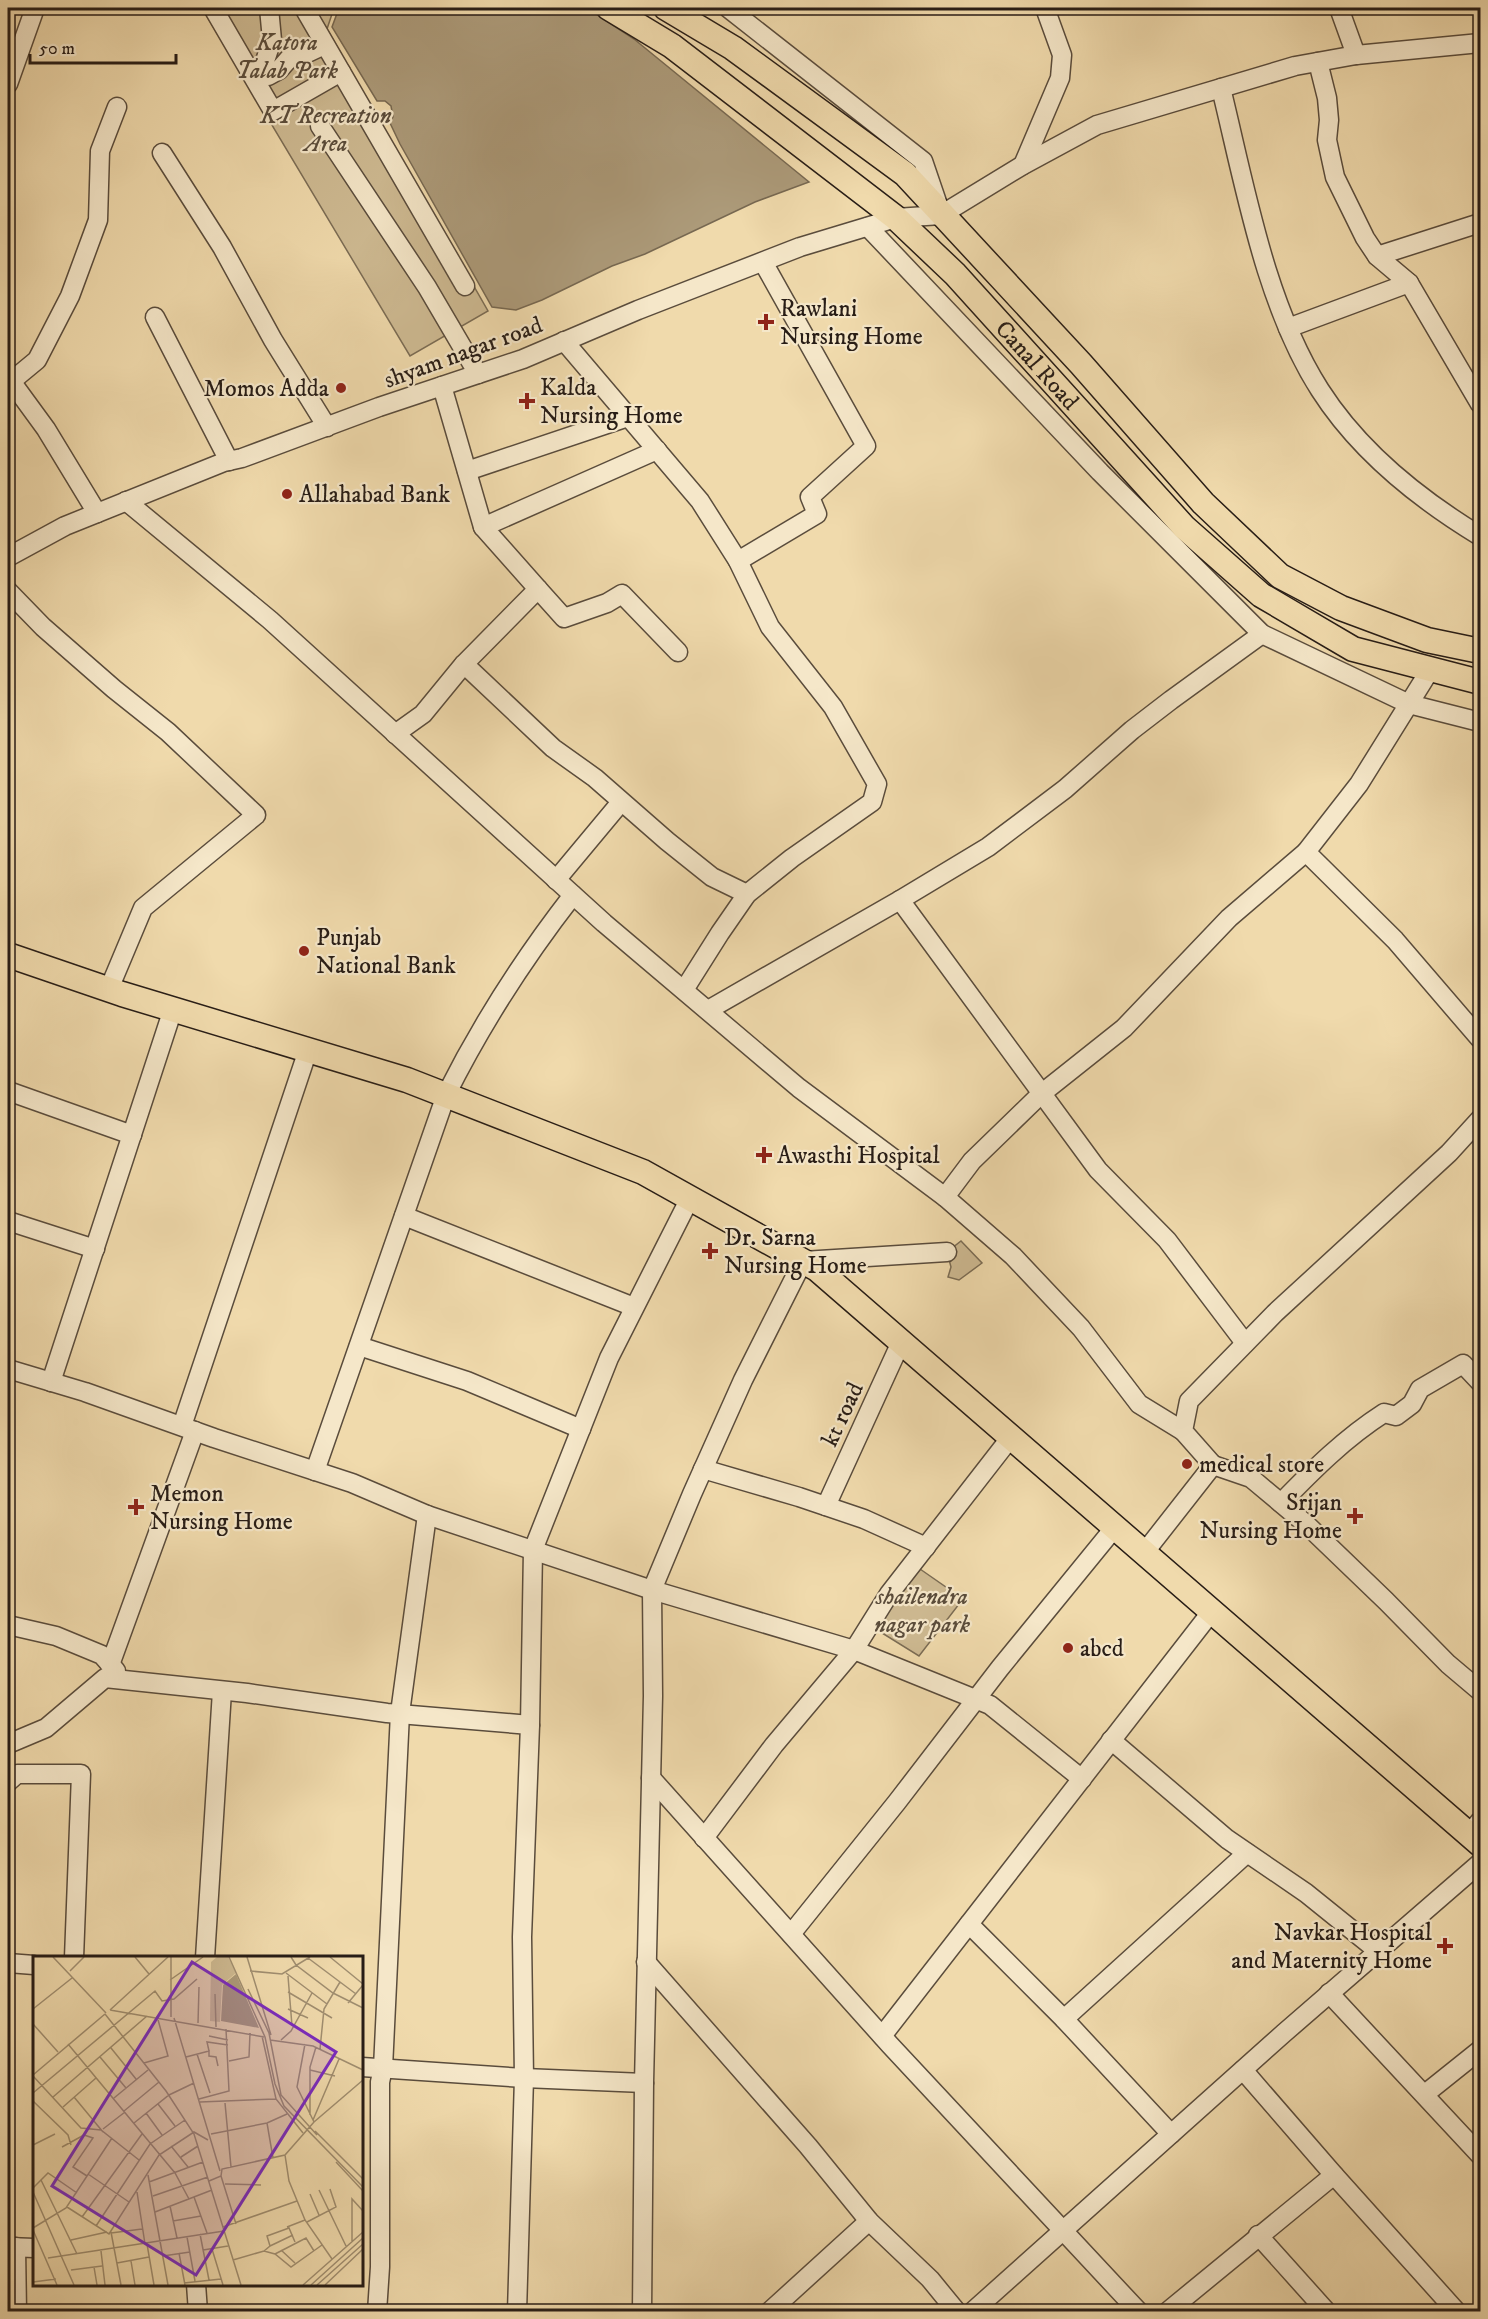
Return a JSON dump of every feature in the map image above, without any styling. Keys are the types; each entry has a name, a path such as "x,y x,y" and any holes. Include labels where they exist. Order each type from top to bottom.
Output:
{"main road":[{"name":"Canal Road","path":"609,8 672,46 896,218 956,274 1184,527 1261,595 1353,649 1480,682"},
{"name":"Canal Road","path":"666,8 733,48 904,174 1081,364 1203,503 1280,576 1341,608 1417,636 1480,651"},
{"path":"8,955 109,989 407,1080 446,1095 643,1172 817,1269 1144,1553 1477,1833"}],"street":[{"path":"8,84 35,8"},
{"path":"213,8 273,111 341,72"},
{"path":"269,8 272,38 262,69 265,75 274,74 293,54 303,55 322,46"},
{"path":"304,8 465,286"},
{"path":"728,8 923,160 942,215 1023,165 1097,125 1295,66 1356,55 1480,43"},
{"path":"1023,165 1060,78 1062,55 1043,8"},
{"path":"1339,8 1356,55"},
{"path":"1318,62 1327,98 1329,120 1327,140 1335,177 1365,238 1377,256 1409,283 1480,404"},
{"path":"1221,88 1263,256 1288,328 1320,390 1364,446 1440,512 1480,536"},
{"path":"97,513 46,429 9,381 37,360 70,296 98,220 100,151 117,107"},
{"path":"320,126 427,287 478,374"},
{"path":"162,153 222,248 273,340 327,427"},
{"name":"shyam nagar road","path":"8,557 65,526 126,501 229,461 523,358 800,247 896,218 942,215"},
{"path":"1377,256 1480,223"},
{"path":"868,227 1100,472 1262,634 1409,704 1480,722"},
{"path":"738,561 817,514 810,497 866,446 763,262"},
{"path":"1288,328 1409,283"},
{"path":"155,317 229,461"},
{"path":"564,341 700,501 738,561 770,627 833,707 877,784 872,802 792,858 747,894 684,990"},
{"path":"442,386 483,527 538,589 564,618 607,603 622,594 678,652"},
{"path":"467,471 628,417"},
{"path":"483,527 657,450"},
{"path":"126,501 270,621 556,880 799,1088 945,1197 1013,1256 1073,1320 1138,1404 1183,1431 1213,1465 1251,1478 1281,1503 1386,1600 1448,1664 1480,1691"},
{"path":"395,734 423,714 464,664 538,589"},
{"path":"8,591 43,627 114,689 168,732 256,815 142,908 109,989"},
{"path":"708,1010 988,847 1065,789 1147,718 1262,634"},
{"path":"464,664 553,748 596,778 621,802 712,877 747,894"},
{"path":"945,1197 972,1161 1041,1094 1124,1028 1229,918 1306,852 1359,784 1430,670"},
{"path":"556,880 621,802"},
{"path":"1306,852 1395,940 1480,1039"},
{"path":"315,1471 446,1095 469,1049 505,988 573,895"},
{"path":"900,900 1098,1170 1167,1240 1245,1343"},
{"path":"51,1382 173,1009"},
{"path":"110,1665 308,1050"},
{"path":"8,1091 132,1135"},
{"path":"1183,1431 1189,1401 1284,1305 1449,1153 1480,1119"},
{"path":"517,2312 524,2078 522,1937 530,1725 533,1550 609,1358 690,1198"},
{"path":"404,1216 634,1307"},
{"path":"8,1221 95,1249"},
{"path":"642,2312 652,1590 743,1380 803,1261 946,1252"},
{"name":"kt road","path":"826,1506 901,1342"},
{"path":"359,1346 467,1381 581,1429"},
{"path":"1281,1503 1319,1464 1362,1427 1384,1413 1396,1416 1412,1404 1420,1389 1463,1364 1480,1382"},
{"path":"8,1369 352,1483 427,1515 652,1590 854,1650 990,1705 1082,1779"},
{"path":"704,1838 774,1745 854,1650 889,1594 1011,1437"},
{"path":"1144,1553 1213,1465"},
{"path":"703,1469 864,1519 926,1547"},
{"path":"377,2312 380,2267 380,2082 383,2068 396,1832 400,1713 427,1515"},
{"path":"791,1934 897,1802 975,1699 1115,1527"},
{"path":"882,2036 1212,1611"},
{"path":"8,1625 56,1636 102,1655 124,1680"},
{"path":"8,1744 46,1728 105,1677 400,1713 530,1725"},
{"path":"205,1956 222,1690"},
{"path":"1111,1740 1227,1839 1306,1893 1378,1951"},
{"path":"8,1782 17,1774 81,1774 74,1956"},
{"path":"651,1778 882,2036 1139,2312"},
{"path":"1064,2019 1247,1853"},
{"path":"972,2312 1243,2070 1480,1863"},
{"path":"969,1924 1064,2019 1171,2134"},
{"path":"8,1962 33,1965"},
{"path":"646,1962 808,2145 869,2221 930,2279 957,2312"},
{"path":"1329,1994 1425,2094 1480,2156"},
{"path":"1425,2094 1480,2050"},
{"path":"363,2067 524,2078 644,2083"},
{"path":"1243,2070 1457,2312"},
{"path":"1167,2312 1258,2235 1334,2175"},
{"path":"769,2312 869,2221"},
{"path":"1258,2235 1327,2312"},
{"path":"17,2312 12,2247 33,2248"},
{"path":"196,2286 198,2312"}],"green space":[{"name":"Katora Talab Park","path":"202,8 334,8 327,29 488,311 410,356"},
{"path":"961,1241 982,1263 959,1280 948,1277 951,1267 947,1252"},
{"name":"shailendra nagar park","path":"920,1569 963,1599 919,1656 874,1628"}],"shaded area":[{"path":"339,8 587,8 634,39 809,182 755,202 542,300 516,310 492,307 400,144 390,123 393,117 391,106 385,101 377,101 332,27"}],"place":[{"name":"Rawlani Nursing Home","path":"766,322"},
{"name":"Momos Adda","path":"341,388"},
{"name":"Kalda Nursing Home","path":"527,401"},
{"name":"Allahabad Bank","path":"287,494"},
{"name":"Punjab National Bank","path":"304,951"},
{"name":"Awasthi Hospital","path":"764,1155"},
{"name":"Dr. Sarna Nursing Home","path":"710,1251"},
{"name":"medical store","path":"1187,1464"},
{"name":"Memon Nursing Home","path":"136,1507"},
{"name":"Srijan Nursing Home","path":"1355,1516"},
{"name":"abcd","path":"1068,1648"},
{"name":"Navkar Hospital and Maternity Home","path":"1445,1946"}],"park label":[{"name":"KT Recreation Area","path":"326,129"}]}
